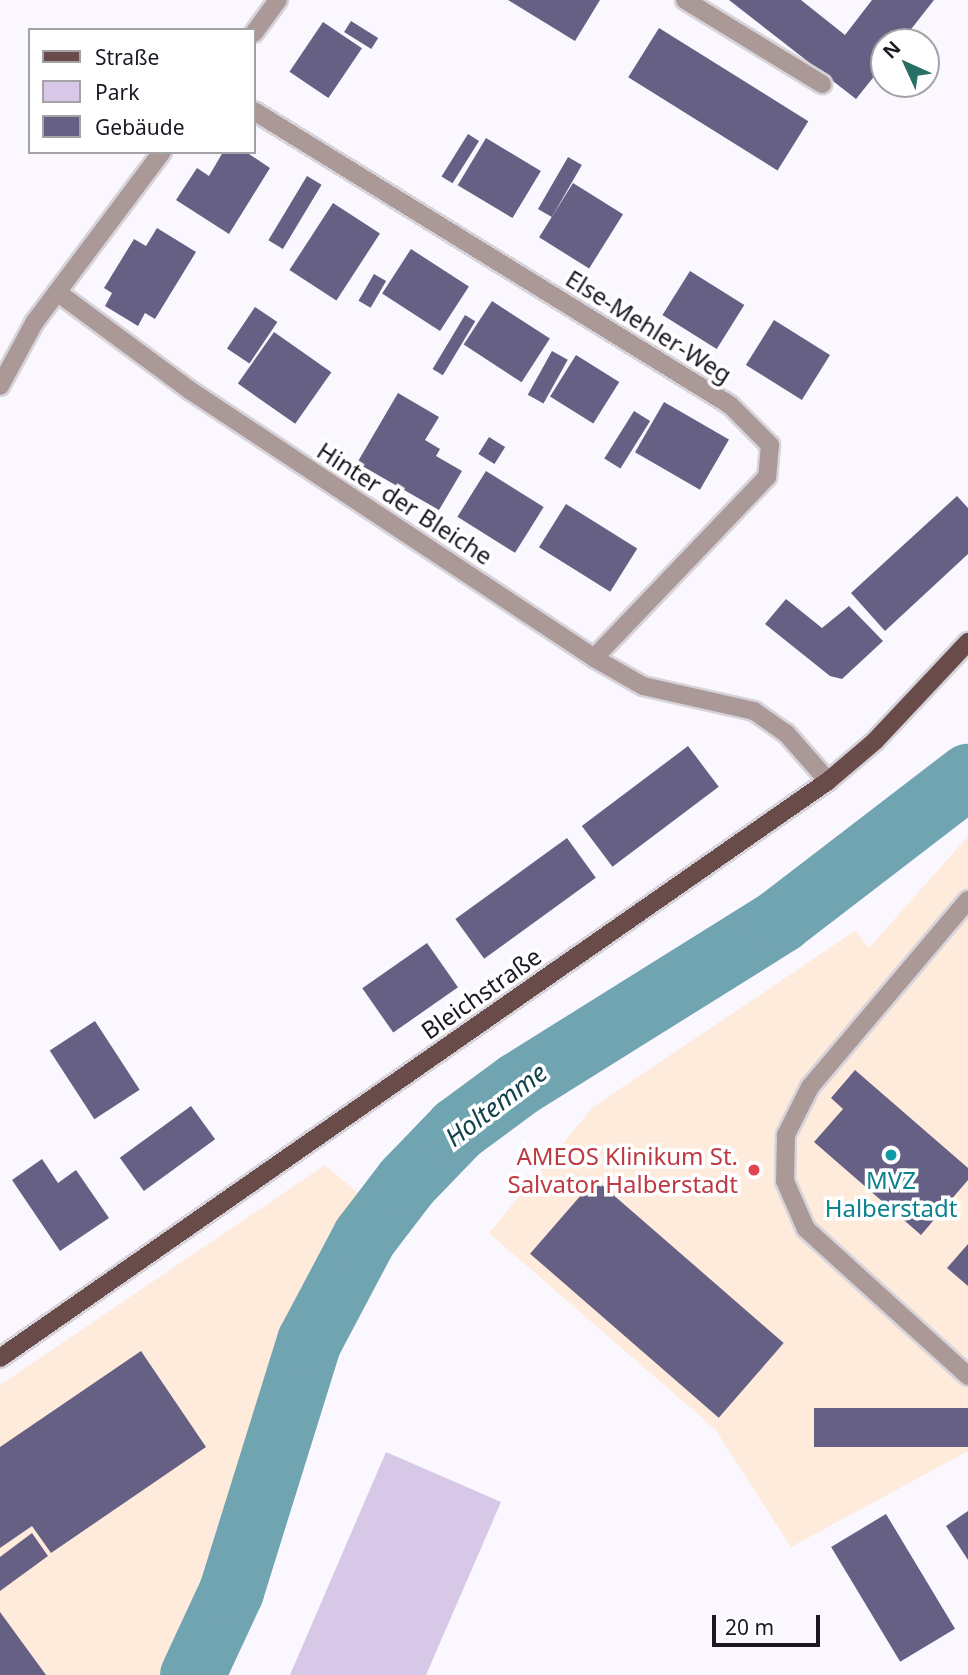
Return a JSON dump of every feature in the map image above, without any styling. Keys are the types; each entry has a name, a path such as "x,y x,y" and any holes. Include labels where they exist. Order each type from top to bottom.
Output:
{"main road":[{"name":"Bleichstraße","path":"0,1358 828,781 875,741 968,642"}],"street":[{"path":"256,30 278,0"},
{"path":"685,0 822,84"},
{"name":"Else-Mehler-Weg","path":"256,112 730,405 770,445 767,477 594,658"},
{"path":"0,386 57,292 160,154"},
{"name":"Hinter der Bleiche","path":"57,292 191,391 594,658 643,686 754,711 786,733 828,781"},
{"path":"968,900 810,1087 786,1135 785,1181 806,1229 968,1376"}],"shaded area":[{"name":"AMEOS Klinikum St. Salvator Halberstadt","path":"968,836 968,1451 791,1547 715,1429 489,1233 593,1107 855,931 869,948"},
{"path":"325,1165 365,1199 192,1637 166,1675 0,1675 0,1385"}],"green space":[{"path":"386,1452 501,1502 426,1675 290,1675"}],"building":[{"path":"508,0 600,0 575,41"},
{"path":"729,0 801,0 845,35 872,0 934,0 912,28 870,28 870,82 856,99"},
{"path":"351,21 378,38 371,49 344,32"},
{"path":"323,22 362,48 328,98 289,72"},
{"path":"659,28 808,121 778,170 628,77"},
{"path":"468,134 479,141 453,183 442,176"},
{"path":"486,138 541,171 513,218 458,185"},
{"path":"222,154 249,154 270,168 229,234 176,200 197,168 209,176"},
{"path":"568,157 582,165 552,217 538,209"},
{"path":"307,176 322,185 283,249 268,240"},
{"path":"573,183 623,214 589,269 539,237"},
{"path":"333,203 380,233 336,301 289,270"},
{"path":"157,228 196,252 155,319 145,313 138,326 105,306 112,293 104,288 134,239 146,246"},
{"path":"411,249 469,287 440,331 382,293"},
{"path":"690,271 744,305 717,349 662,315"},
{"path":"374,274 386,281 371,308 358,301"},
{"path":"492,301 550,339 522,382 464,345"},
{"path":"255,307 277,322 249,364 227,348"},
{"path":"465,315 475,321 443,375 433,369"},
{"path":"774,320 830,355 802,400 746,365"},
{"path":"274,332 331,372 295,424 238,384"},
{"path":"552,351 568,360 544,403 528,395"},
{"path":"576,355 619,382 593,424 550,397"},
{"path":"398,393 439,417 425,440 440,449 436,456 462,471 439,510 357,463"},
{"path":"664,402 729,439 700,490 635,452"},
{"path":"634,411 650,421 620,469 604,458"},
{"path":"489,437 505,447 495,464 478,454"},
{"path":"486,471 544,507 515,553 457,517"},
{"path":"957,496 968,508 968,554 885,631 851,593"},
{"path":"566,504 637,549 610,592 539,547"},
{"path":"786,599 822,628 849,606 883,641 842,679 830,676 765,624"},
{"path":"688,746 719,787 612,867 582,826"},
{"path":"567,838 596,878 484,959 455,919"},
{"path":"427,943 458,987 393,1033 362,988"},
{"path":"95,1021 140,1090 94,1119 50,1050"},
{"name":"MVZ Halberstadt","path":"855,1070 968,1168 968,1180 921,1235 814,1142 843,1109 831,1098"},
{"path":"191,1106 215,1139 144,1191 120,1158"},
{"path":"42,1159 58,1183 76,1170 109,1218 60,1251 12,1180"},
{"path":"595,1179 784,1343 719,1418 530,1254"},
{"path":"968,1244 968,1286 947,1268"},
{"path":"141,1351 206,1447 51,1553 32,1526 0,1548 0,1447"},
{"path":"814,1408 968,1408 968,1447 814,1447"},
{"path":"968,1511 968,1560 946,1526"},
{"path":"886,1514 955,1629 900,1662 831,1547"},
{"path":"32,1533 48,1556 0,1591 0,1557"},
{"path":"0,1612 46,1675 0,1675"}],"waterway":[{"name":"Holtemme","path":"192,1675 231,1591 309,1341 364,1237 406,1182 457,1129 518,1084 780,920 968,776"}],"place":[{"name":"MVZ Halberstadt","path":"891,1155"},
{"name":"AMEOS Klinikum St. Salvator Halberstadt","path":"754,1170"}]}
